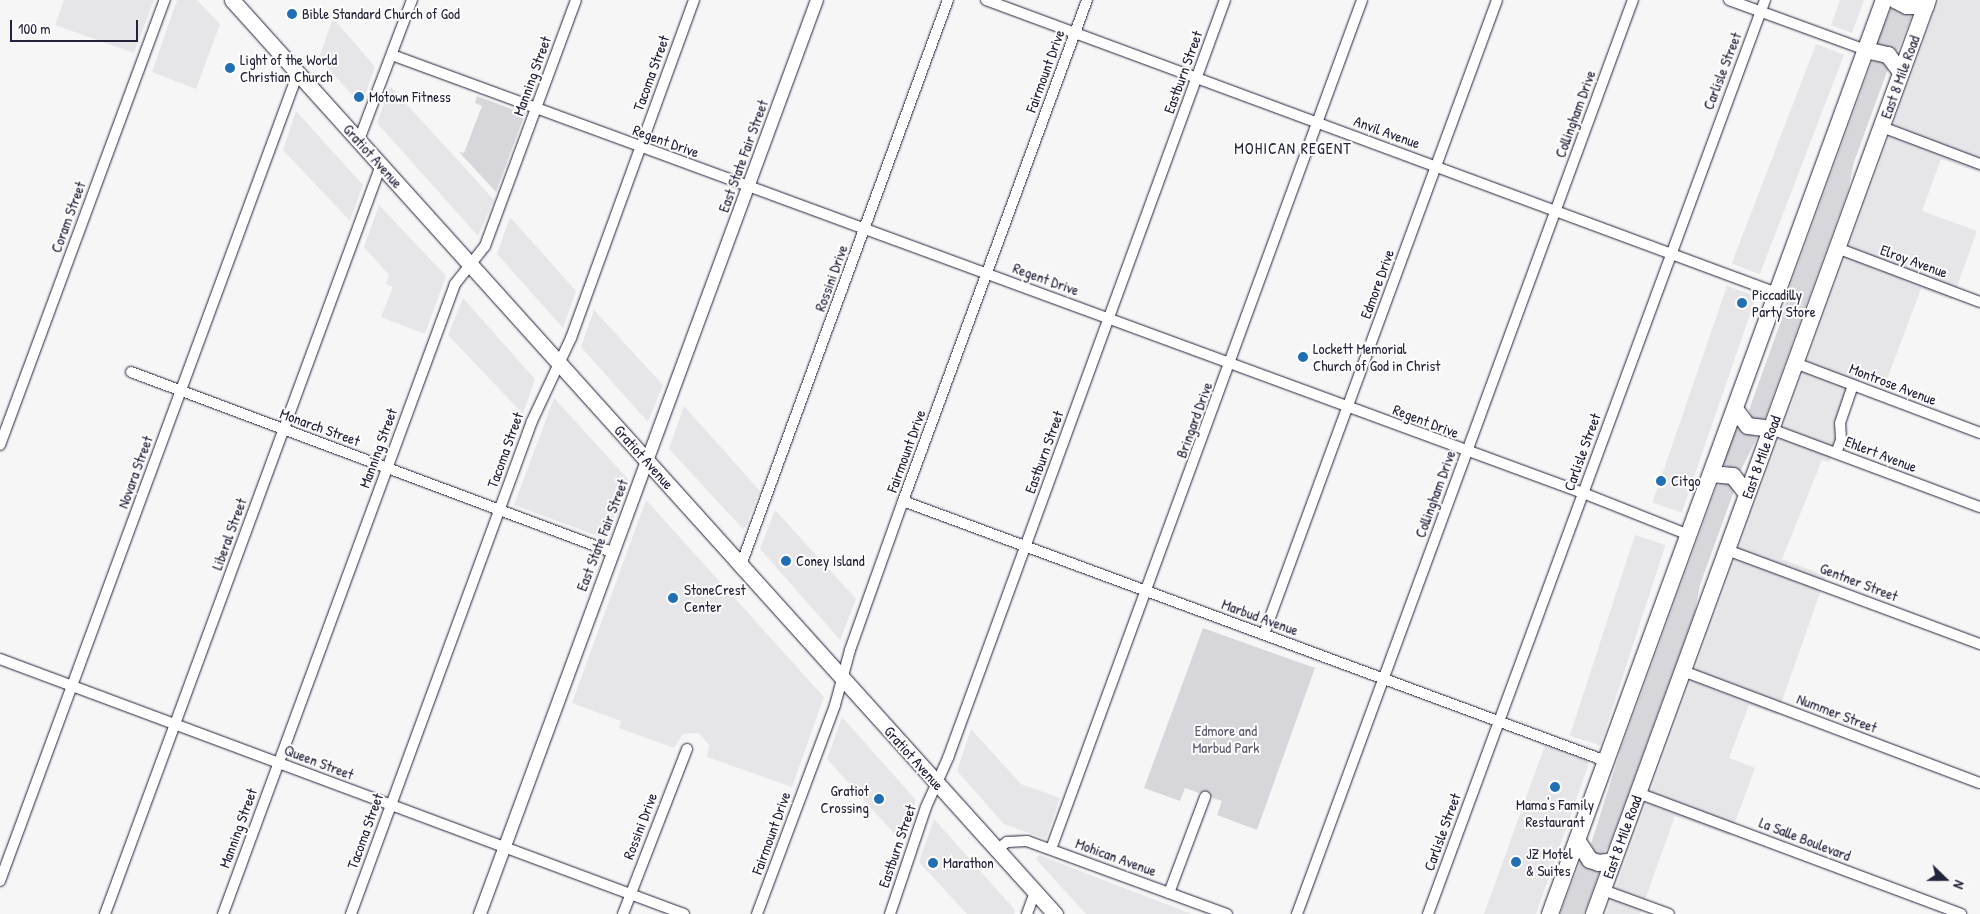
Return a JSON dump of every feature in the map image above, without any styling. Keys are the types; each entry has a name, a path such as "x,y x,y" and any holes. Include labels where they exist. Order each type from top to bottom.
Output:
{"highway":[{"path":"1550,914 1884,0"},
{"path":"1895,0 1908,6 1927,3"},
{"name":"East 8 Mile Road","path":"1594,914 1927,3"},
{"path":"1866,50 1888,55 1901,72"},
{"path":"1735,409 1748,426 1771,429"},
{"path":"1711,474 1733,476 1747,494"},
{"path":"1577,840 1590,860 1598,863 1613,861"}],"main road":[{"name":"Gratiot Avenue","path":"236,1 298,73 1055,914"}],"street":[{"name":"Coram Street","path":"0,445 165,0"},
{"path":"359,140 412,0"},
{"name":"Manning Street","path":"223,914 455,284 485,246 576,0"},
{"name":"Tacoma Street","path":"351,914 499,510 558,361 571,338 694,0"},
{"name":"East State Fair Street","path":"480,914 817,0"},
{"name":"Rossini Drive","path":"741,565 865,231 948,0"},
{"name":"Anvil Avenue","path":"986,0 1777,293"},
{"name":"Fairmount Drive","path":"757,914 833,708 841,677 903,501 1087,0"},
{"name":"Eastburn Street","path":"890,914 936,783 1225,0"},
{"name":"Bringard Drive","path":"1051,849 1231,363 1362,0"},
{"name":"Edmore Drive","path":"1264,634 1497,0"},
{"name":"Collingham Drive","path":"1297,914 1633,0"},
{"path":"1729,0 1866,50"},
{"name":"Carlisle Street","path":"1428,914 1669,253 1765,0"},
{"name":"Regent Drive","path":"392,55 865,231 988,273 1467,452 1583,493 1689,535"},
{"name":"Novara Street","path":"0,881 298,73"},
{"path":"1882,127 1980,164"},
{"name":"Liberal Street","path":"105,914 381,165"},
{"name":"Elroy Avenue","path":"1837,248 1980,302"},
{"name":"Montrose Avenue","path":"1795,364 1980,432"},
{"name":"Monarch Street","path":"130,372 612,552"},
{"path":"1836,453 1841,440 1840,423 1853,385"},
{"name":"Ehlert Avenue","path":"1771,429 1980,508"},
{"name":"Marbud Avenue","path":"903,501 1606,761"},
{"name":"Gentner Street","path":"1727,550 1980,644"},
{"name":"Queen Street","path":"0,659 684,914"},
{"name":"Nummer Street","path":"1683,671 1980,782"},
{"name":"Rossini Drive","path":"623,914 687,749"},
{"name":"La Salle Boulevard","path":"1638,793 1961,914"},
{"path":"1169,893 1205,797"},
{"name":"Mohican Avenue","path":"996,850 1016,840 1051,849 1227,914"},
{"path":"1603,890 1669,914"},
{"path":"1027,914 1035,892"}],"shaded area":[{"path":"64,0 154,0 134,53 55,25"},
{"path":"177,0 197,0 220,24 196,89 152,72"},
{"path":"1840,0 1864,0 1852,33 1831,25"},
{"path":"1939,0 1980,0 1980,173 1941,159 1922,211 1977,231 1952,300 1921,289 1884,387 1860,378 1829,462 1822,460 1782,559 1826,576 1777,715 1749,705 1729,758 1755,768 1730,836 1675,816 1640,914 1606,914"},
{"path":"333,18 375,67 361,105 319,58"},
{"path":"1816,44 1844,55 1760,274 1732,263"},
{"path":"390,86 494,200 478,236 377,123"},
{"path":"296,111 363,185 350,221 283,150"},
{"path":"379,205 446,276 425,334 381,317 393,287 386,284 389,275 364,247"},
{"path":"510,217 576,291 563,328 497,254"},
{"path":"1727,286 1756,296 1682,513 1652,503"},
{"path":"463,298 535,379 523,414 448,335"},
{"path":"594,310 663,385 648,422 581,347"},
{"path":"554,398 628,479 606,539 514,505"},
{"path":"684,406 760,491 744,530 669,449"},
{"name":"StoneCrest Center","path":"646,500 824,697 792,787 707,757 709,745 699,733 683,734 674,748 619,728 621,721 572,703"},
{"path":"775,510 856,599 840,640 760,549"},
{"path":"1635,535 1665,545 1600,746 1570,736"},
{"path":"842,717 916,800 901,841 827,759"},
{"path":"971,729 1021,784 1060,798 1046,839 1004,824 957,771"},
{"path":"1545,745 1586,759 1589,763 1536,914 1484,914"},
{"path":"934,819 1015,910 1014,914 967,914 919,862"},
{"path":"1039,855 1192,914 1086,914 1036,859"}],"green space":[{"path":"1892,6 1912,14 1897,51 1877,43"},
{"path":"1877,58 1887,64 1888,69 1854,162 1848,190 1766,415 1762,421 1753,420 1749,410 1781,321 1789,289 1872,62"},
{"path":"477,96 525,114 496,192 459,152 464,153 482,106 475,103"},
{"path":"1738,427 1758,437 1739,473 1720,463"},
{"path":"1723,480 1734,487 1734,491 1700,585 1695,611 1609,846 1603,854 1596,855 1591,844 1621,749 1717,486"},
{"name":"Edmore and Marbud Park","path":"1203,628 1315,668 1257,830 1217,815 1222,801 1185,788 1180,801 1144,788"},
{"path":"1581,860 1600,870 1584,914 1560,914"}],"place":[{"name":"Bible Standard Church of God","path":"292,14"},
{"name":"Light of the World Christian Church","path":"230,68"},
{"name":"Motown Fitness","path":"359,97"},
{"name":"Piccadilly Party Store","path":"1742,303"},
{"name":"Lockett Memorial Church of God in Christ","path":"1303,357"},
{"name":"Citgo","path":"1661,481"},
{"name":"Coney Island","path":"786,561"},
{"name":"StoneCrest Center","path":"673,598"},
{"name":"Mama's Family Restaurant","path":"1555,787"},
{"name":"Gratiot Crossing","path":"879,799"},
{"name":"JZ Motel & Suites","path":"1516,862"},
{"name":"Marathon","path":"933,863"}],"district":[{"name":"MOHICAN REGENT","path":"1293,148"}]}
